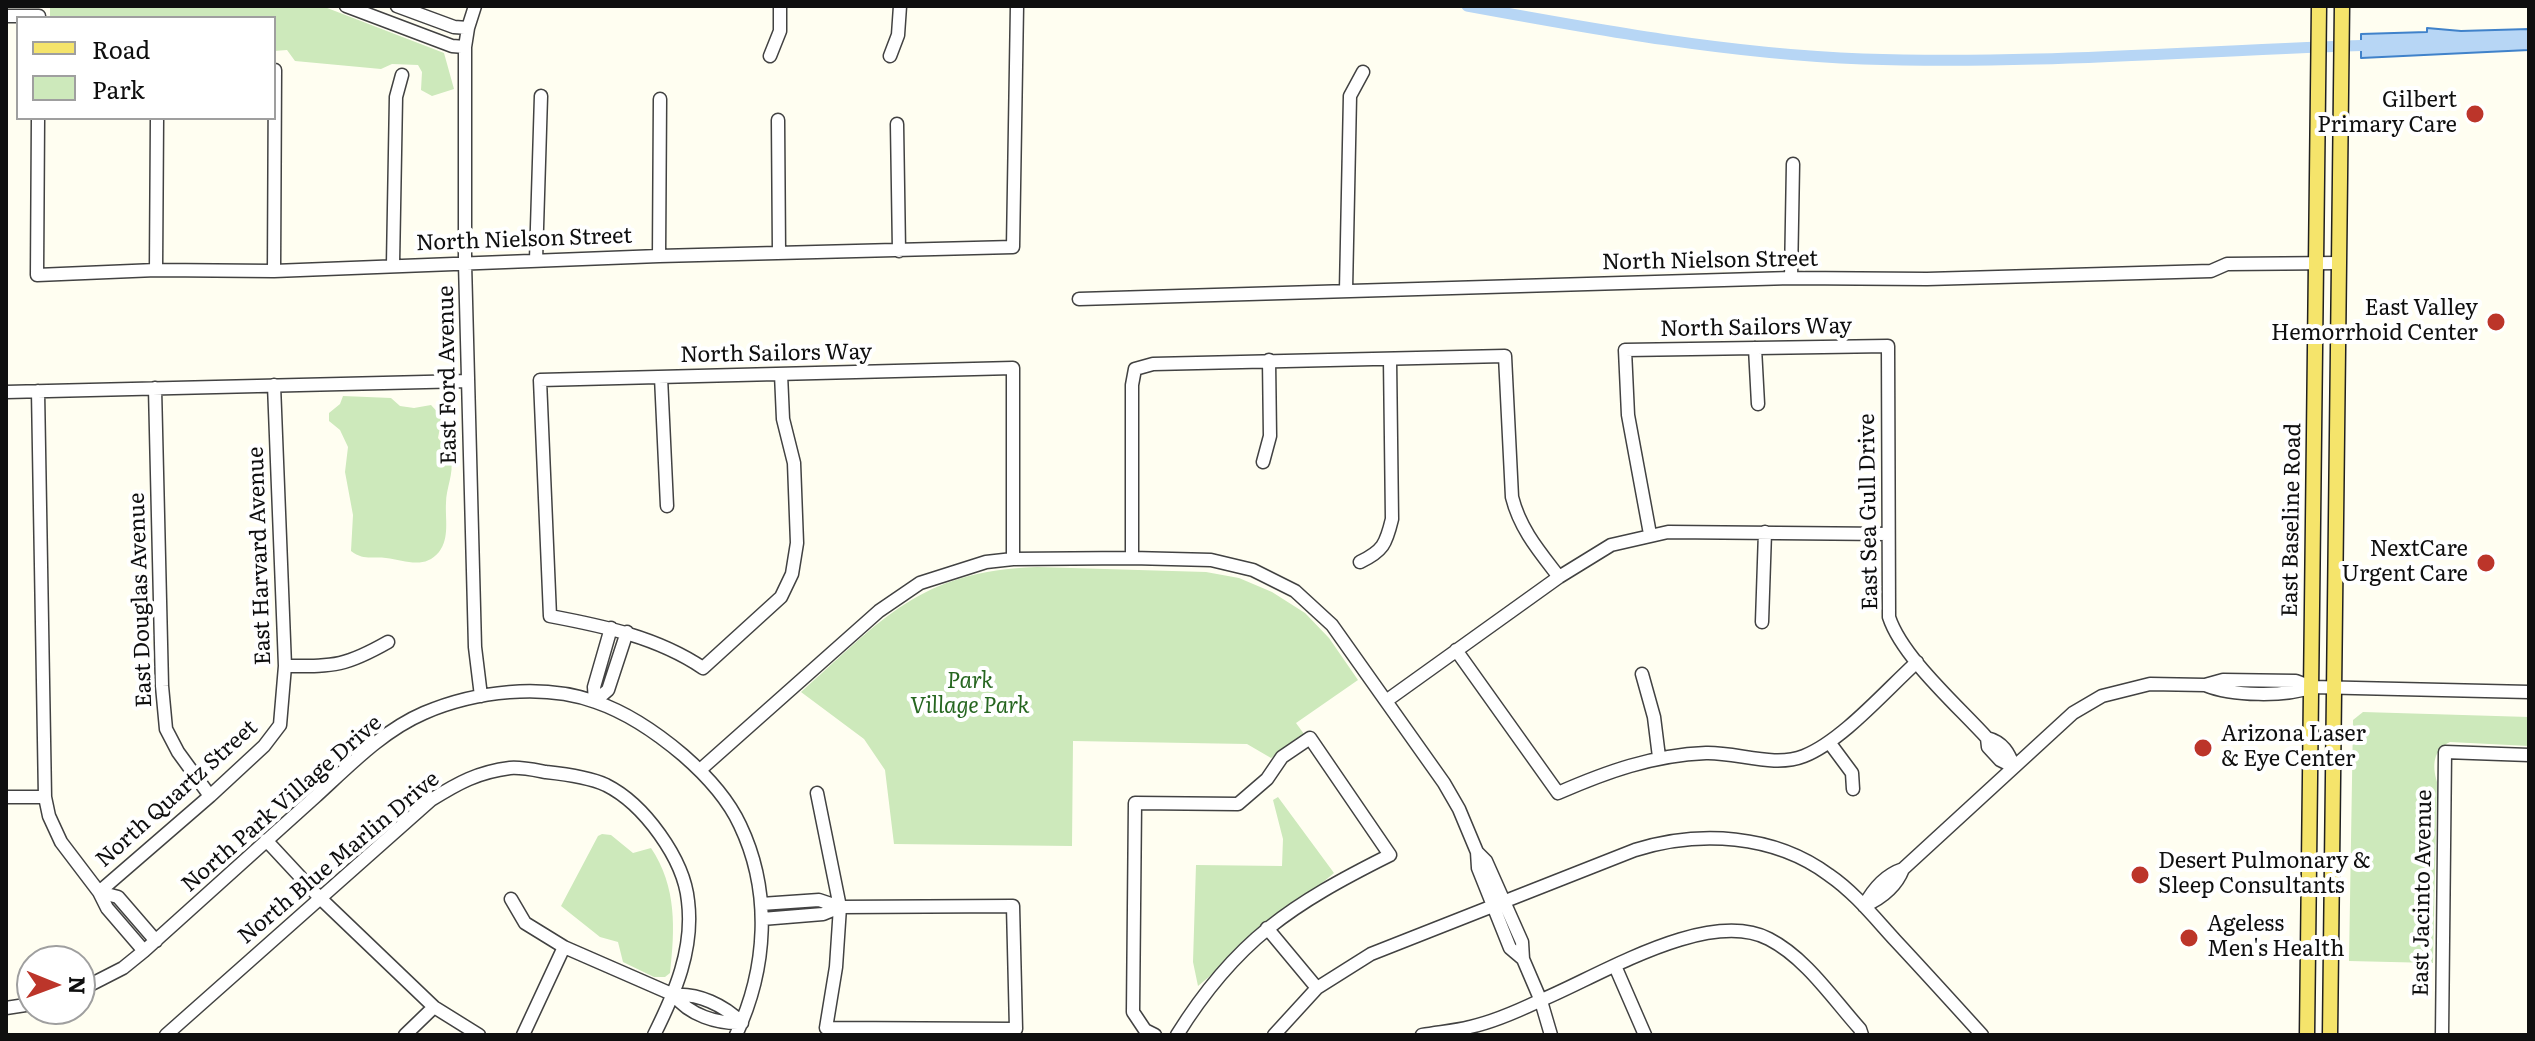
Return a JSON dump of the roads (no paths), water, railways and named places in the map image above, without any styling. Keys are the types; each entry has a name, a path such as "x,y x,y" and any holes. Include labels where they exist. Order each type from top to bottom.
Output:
{"main road":[{"name":"East Baseline Road","path":"2319,6 2317,284 2330,1035"},
{"name":"East Baseline Road","path":"2307,1035 2339,338 2342,6"},
{"path":"2317,284 2326,312 2327,331 2339,338"}],"street":[{"path":"346,6 452,46 465,47"},
{"path":"397,6 454,27 468,28"},
{"name":"East Ford Avenue","path":"475,6 465,47 465,263 475,647 481,696"},
{"path":"770,56 780,31 780,6"},
{"path":"890,56 898,35 900,6"},
{"name":"North Nielson Street","path":"38,120 37,275 156,270 274,271 393,264 1013,247 1017,6"},
{"path":"6,16 39,13"},
{"path":"1346,290 1350,96 1363,72"},
{"path":"393,264 396,97 402,75"},
{"path":"536,260 541,96"},
{"path":"659,256 660,99"},
{"path":"156,270 157,120"},
{"path":"274,271 275,120"},
{"path":"778,120 779,253"},
{"path":"897,124 899,251"},
{"path":"1791,278 1793,164"},
{"name":"North Nielson Street","path":"1079,299 1791,278 1917,279 2211,271 2227,264 2339,263"},
{"name":"North Sailors Way","path":"1650,534 1628,415 1625,350 1888,346"},
{"name":"East Sea Gull Drive","path":"1888,346 1889,617 1893,630 1917,662 1987,738 1988,747 2000,760 2014,767"},
{"path":"1755,348 1758,404"},
{"path":"1132,558 1132,385 1135,369 1153,364 1505,356 1512,497 1525,533 1559,577"},
{"path":"1360,562 1379,553 1388,537 1392,519 1390,359"},
{"path":"1263,462 1270,436 1269,360"},
{"name":"North Sailors Way","path":"611,628 550,616 540,380 1013,368 1013,559"},
{"path":"595,701 594,687 611,628 680,655 703,668 781,597 792,574 797,543 794,463 783,419 781,374"},
{"path":"661,377 667,506"},
{"path":"6,392 467,381"},
{"name":"East Harvard Avenue","path":"274,385 285,666 280,725"},
{"name":"East Douglas Avenue","path":"155,388 162,686 166,729 178,752 210,796"},
{"path":"38,391 45,797 49,816 61,842 99,892 107,908 144,951"},
{"path":"1386,701 1559,577 1611,545 1668,532 1888,534"},
{"path":"1762,622 1765,532"},
{"path":"700,770 900,595 920,583 986,562 1013,559 1211,560 1253,570 1295,591 1332,625 1451,795 1477,852 1478,868 1499,903 1510,948 1523,959 1551,1035"},
{"path":"595,701 608,690 627,632"},
{"path":"285,666 336,666 357,660 388,642"},
{"path":"1456,650 1558,793 1598,776 1659,757 1707,753 1776,760 1802,757 1829,742 1917,662"},
{"path":"1642,674 1654,717 1659,757"},
{"path":"1864,906 1871,893 1892,873 1903,869 2073,713 2102,696 2150,684 2205,685 2236,692 2296,693 2323,688 2529,692"},
{"name":"North Park Village Drive","path":"96,982 123,968 156,941 375,743 423,713 481,696 543,692 595,701 662,737 713,784 740,824 751,854 762,919 759,968 739,1029"},
{"name":"North Quartz Street","path":"99,892 210,796 264,746 280,725"},
{"path":"1155,1035 1145,1030 1133,1012 1135,803 1238,804 1267,779 1282,757 1310,738 1390,855 1302,902 1267,928 1236,956 1201,996 1177,1035"},
{"path":"1829,742 1852,773 1853,789"},
{"name":"East Jacinto Avenue","path":"2442,1035 2445,752 2529,755"},
{"name":"North Blue Marlin Drive","path":"166,1035 431,800 467,778 513,768 563,774 606,786 651,820 674,857 688,899 688,949 674,995 654,1035"},
{"path":"761,904 819,900 840,907 1013,906 1016,1029 826,1028 836,967 840,907 817,793"},
{"path":"6,797 45,797"},
{"path":"1274,1035 1317,988 1371,954 1635,850 1672,840 1694,838 1734,839 1797,856 1829,875 1864,906 1982,1035"},
{"path":"266,840 319,897 434,1007 479,1035"},
{"path":"99,892 118,897 156,941"},
{"path":"511,899 525,923 564,947 674,995 683,1006 739,1029"},
{"path":"762,919 823,914 840,907"},
{"path":"1267,928 1317,988"},
{"path":"1422,1035 1472,1027 1541,1001 1615,966 1696,934 1728,929 1766,938 1792,954 1860,1029 1862,1035"},
{"path":"523,1035 564,947"},
{"path":"1615,966 1645,1035"},
{"path":"405,1035 434,1007"}],"water":[{"path":"2427,28 2461,31 2529,29 2529,50 2361,58 2361,34 2427,32"}],"waterway":[{"path":"1467,6 1714,46 1863,59 2055,59 2376,45"}],"place":[{"name":"Gilbert Primary Care","path":"2475,114"},
{"name":"East Valley Hemorrhoid Center","path":"2496,322"},
{"name":"NextCare Urgent Care","path":"2486,563"},
{"name":"Arizona Laser & Eye Center","path":"2203,748"},
{"name":"Desert Pulmonary & Sleep Consultants","path":"2140,875"},
{"name":"Ageless Men's Health","path":"2189,938"}],"park label":[{"name":"Park Village Park","path":"970,694"}]}
